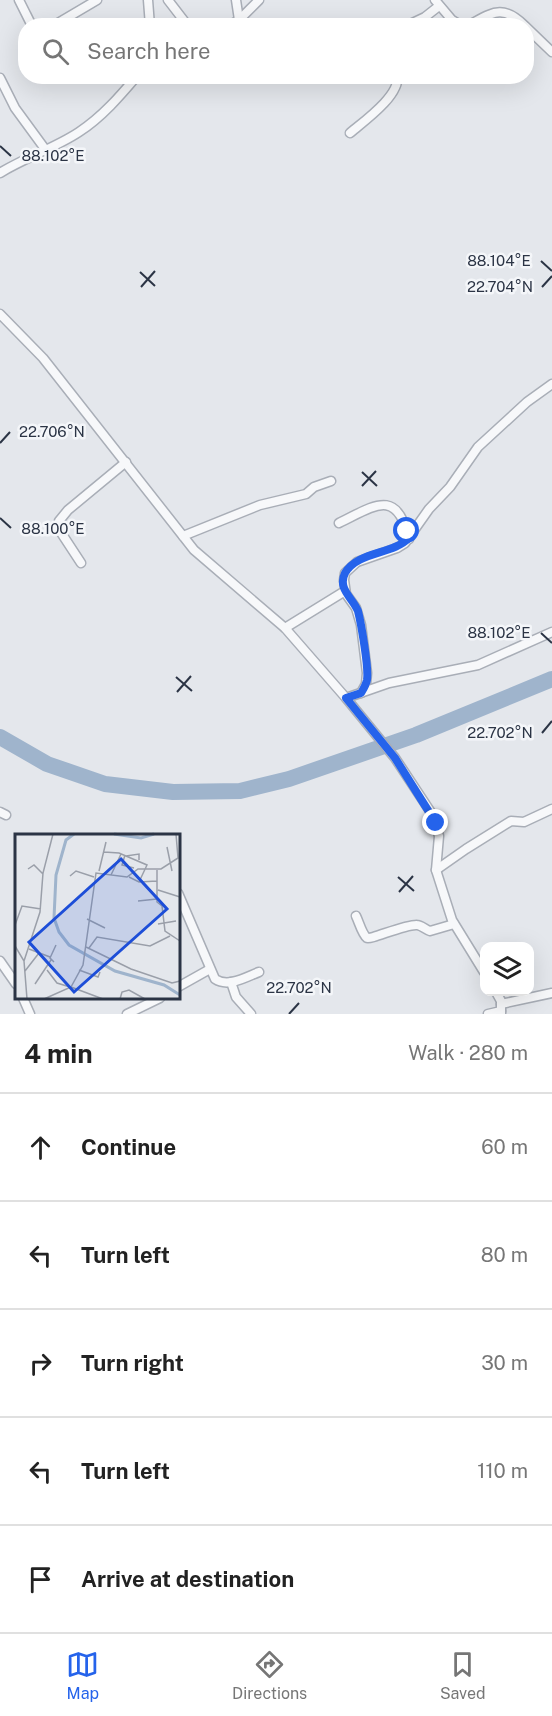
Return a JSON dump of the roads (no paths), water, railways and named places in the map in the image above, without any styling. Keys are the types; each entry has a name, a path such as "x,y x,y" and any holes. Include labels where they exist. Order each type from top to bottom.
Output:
{"street":[{"path":"19,0 28,18"},
{"path":"67,18 97,0"},
{"path":"148,0 149,18"},
{"path":"168,0 182,18"},
{"path":"236,0 239,18"},
{"path":"241,18 259,0"},
{"path":"421,18 437,3 450,18"},
{"path":"485,18 499,12 508,12 516,18"},
{"path":"534,34 552,52"},
{"path":"0,78 15,108 45,149"},
{"path":"0,173 71,137 87,126 129,84"},
{"path":"350,133 376,111 396,88 396,84"},
{"path":"0,314 43,358 200,556 285,628 395,758 436,823 440,836 436,870 454,924 480,966"},
{"path":"361,693 366,684 367,673 361,625 356,608 345,591 344,577 354,564 398,548 409,538 429,509 450,487 478,447 527,402 552,384"},
{"path":"81,563 60,531 58,521 126,462"},
{"path":"183,536 260,505 306,494 316,486 331,481"},
{"path":"339,523 375,506 394,508 400,512 409,538"},
{"path":"285,628 345,591"},
{"path":"346,698 404,679 478,665 552,632"},
{"path":"436,870 511,821 524,822 552,809"},
{"path":"180,898 210,969 218,981 231,982 259,972"},
{"path":"356,916 364,935 369,939 387,931 417,925 430,931 454,924"},
{"path":"0,961 15,981"},
{"path":"180,986 210,969"},
{"path":"231,982 236,997 251,1014"},
{"path":"488,1014 552,993"},
{"path":"23,999 30,1014"},
{"path":"127,1014 158,999"}],"waterway":[{"path":"0,737 47,764 105,784 173,792 240,791 289,779 416,735 552,679"}]}
